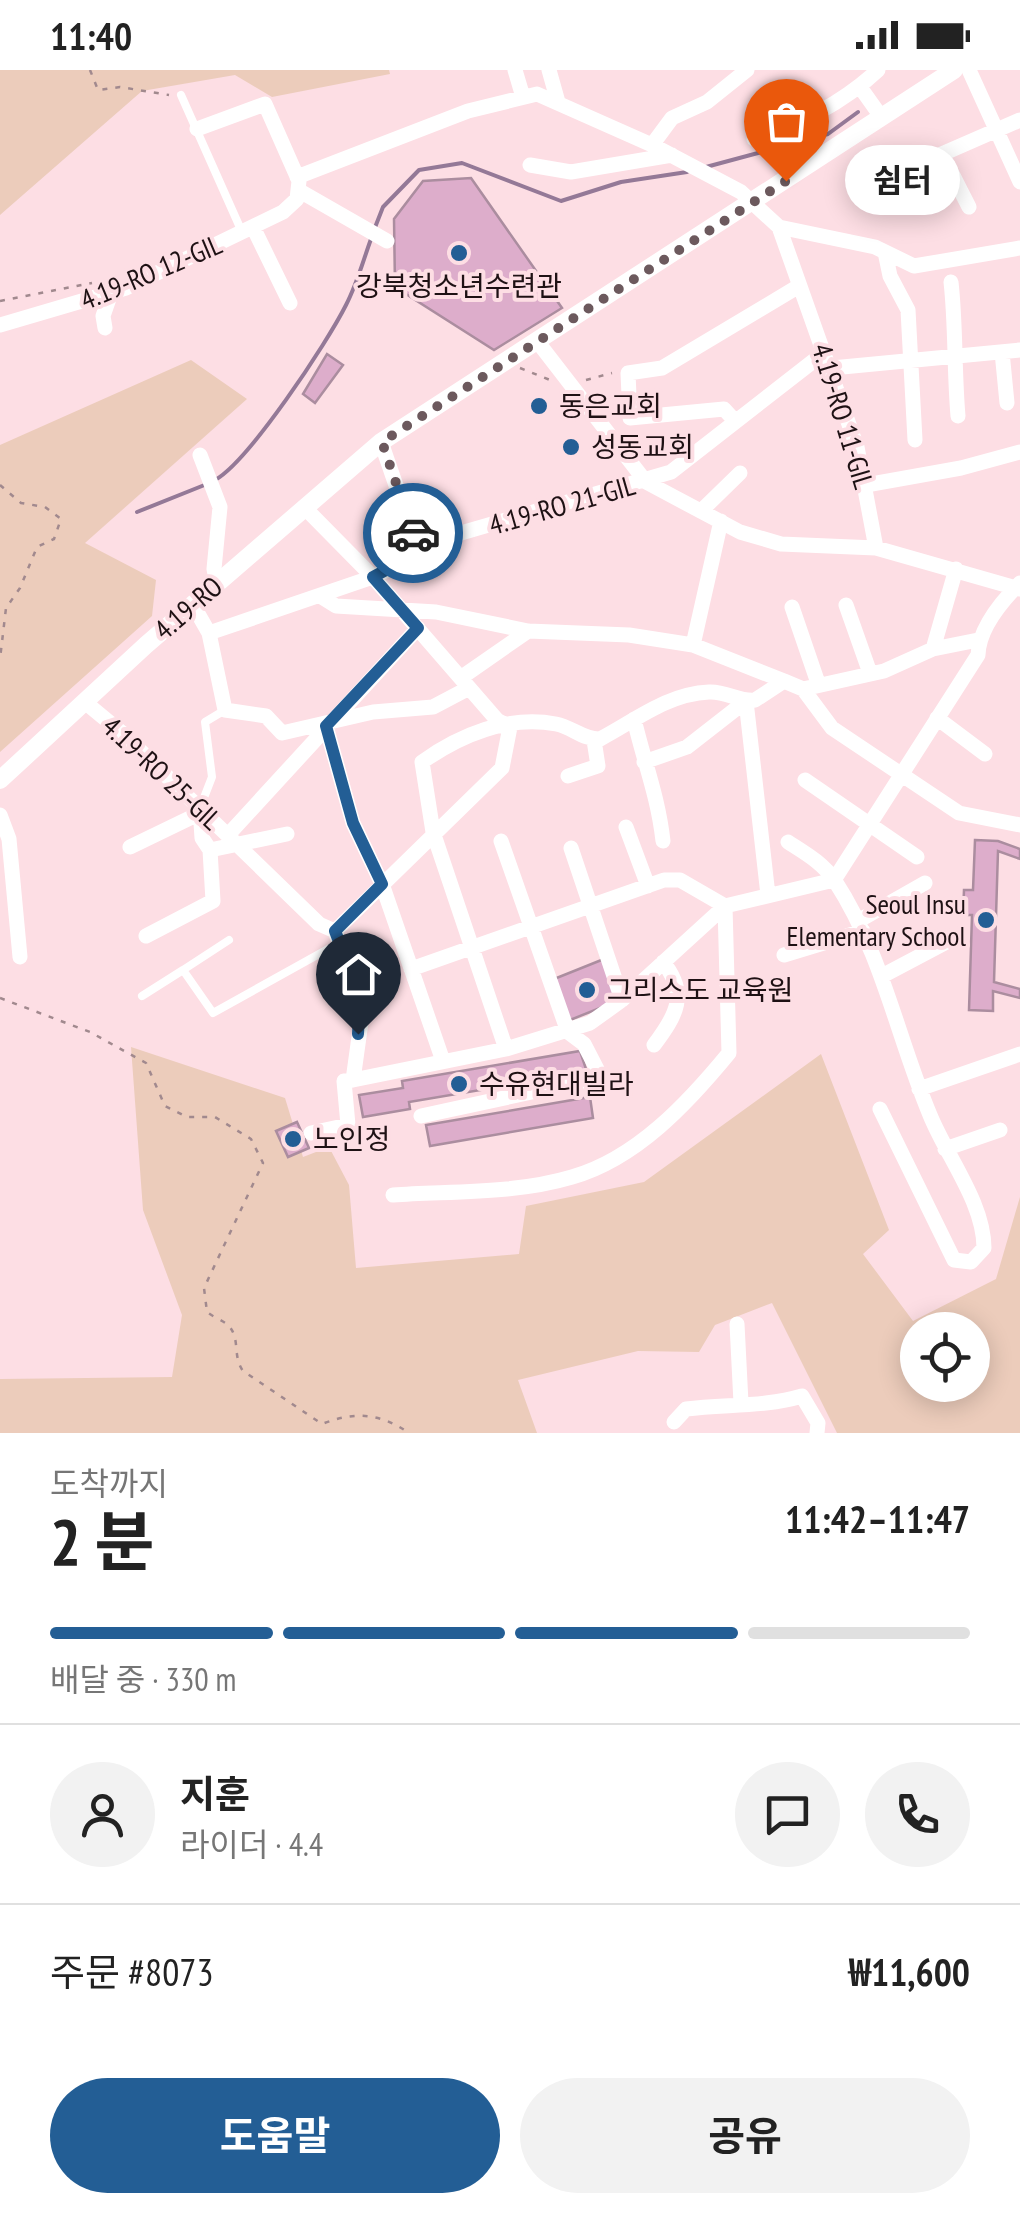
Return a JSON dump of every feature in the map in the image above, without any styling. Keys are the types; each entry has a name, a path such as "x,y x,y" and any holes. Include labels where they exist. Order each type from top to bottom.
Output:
{"street":[{"path":"515,70 523,97"},
{"path":"549,70 558,102"},
{"path":"652,145 672,118 706,102 747,70"},
{"path":"754,139 784,130 860,87 878,70"},
{"name":"4.19-RO","path":"0,780 193,605 382,442 954,70"},
{"path":"969,70 1020,182"},
{"path":"860,87 882,118"},
{"name":"4.19-RO 12-GIL","path":"0,325 114,292 283,212 297,199 298,184 414,130 537,94 652,145 754,202"},
{"path":"197,130 265,104 298,184 387,241"},
{"path":"904,181 942,154 1020,120"},
{"path":"942,154 970,207"},
{"path":"530,165 571,172 672,155"},
{"name":"4.19-RO 11-GIL","path":"754,202 779,226 832,368 866,484 876,548"},
{"path":"779,226 885,252 914,266 1020,248"},
{"name":"4.19-RO 12-GIL","path":"247,229 290,303"},
{"path":"885,252 890,276 908,310 916,440"},
{"path":"950,282 958,416"},
{"path":"735,421 724,408 630,418 628,373 662,368 799,286"},
{"path":"105,328 103,316 114,292"},
{"path":"311,1133 348,1125 344,1082 506,1049 568,1032 622,1000 725,906 834,880 978,654 978,640 1019,586 876,548 781,544 721,520 646,482 537,341"},
{"path":"832,368 1020,350"},
{"name":"4.19-RO 21-GIL","path":"209,633 373,577 461,533 671,472 825,352"},
{"path":"1002,352 1006,403"},
{"path":"382,442 419,552"},
{"path":"866,484 961,468 1020,452"},
{"path":"200,455 220,507 214,569 217,584"},
{"path":"702,510 740,473"},
{"path":"304,507 373,577 497,720 510,727"},
{"path":"693,645 721,520"},
{"path":"934,649 956,569"},
{"path":"320,596 336,606 436,612 528,631 629,635 693,645 784,681 810,686 870,673 934,649 978,640"},
{"path":"193,605 209,633 226,710 266,716 282,733 318,722 326,726 372,712 432,707 528,631"},
{"path":"846,605 870,673"},
{"path":"792,606 810,686 832,728 959,812 1020,825"},
{"path":"210,850 233,840 326,726 418,628"},
{"path":"644,762 688,747 746,702 784,681"},
{"path":"506,1049 432,832 422,762 458,736 552,723 594,740 662,703 694,694 714,692 746,702"},
{"path":"746,702 768,896"},
{"name":"4.19-RO 25-GIL","path":"86,703 336,938"},
{"path":"936,718 984,754"},
{"path":"634,719 644,762 656,785 663,841"},
{"path":"326,726 353,823 382,884 443,1062"},
{"path":"353,1080 362,1008 336,938 432,832 502,768 510,727"},
{"path":"568,776 598,766 594,740"},
{"path":"805,780 866,826 916,857"},
{"path":"130,847 192,817 200,808"},
{"path":"146,936 213,901 210,850 202,838 200,808"},
{"path":"0,815 9,839 20,957"},
{"path":"626,827 648,886"},
{"name":"4.19-RO 25-GIL","path":"233,840 287,834"},
{"path":"421,1116 601,1077 584,1044 568,1032 501,841"},
{"path":"788,842 818,861 834,880 882,976 920,1089 984,1225 984,1248 971,1262 954,1260 880,1110"},
{"path":"571,848 622,1000"},
{"path":"411,968 648,886 680,880 725,906"},
{"path":"784,954 860,926 926,883"},
{"path":"394,1195 504,1188 576,1176 642,1141 664,1122 729,1053 725,906"},
{"path":"882,976 952,939"},
{"path":"654,1045 676,1016 680,996 674,976 663,962"},
{"path":"920,1089 1020,1054"},
{"path":"945,1149 1000,1130"},
{"path":"737,1324 741,1402"},
{"path":"674,1422 686,1409 741,1402 770,1405 802,1396 818,1423 817,1433"}],"lane":[{"name":"4.19-RO 12-GIL","path":"181,95 247,229"},
{"path":"200,808 212,777 204,722 226,710"},
{"path":"183,970 214,1013 336,938"},
{"path":"142,996 228,940"}],"path":[{"path":"90,70 98,90 120,87 181,95"},
{"path":"0,301 79,284 105,282 114,292"},
{"path":"0,485 21,503 45,507 62,519 54,539 37,547 20,588 6,608 0,659"},
{"path":"0,998 106,1040 146,1063 165,1106 187,1118 215,1117 251,1140 262,1162 204,1288 207,1312 226,1322 236,1335 236,1361 243,1370 308,1416 322,1424 336,1419 384,1416 409,1433"}],"shaded area":[{"path":"0,70 389,70 390,74 272,97 235,75 142,91 0,215"},
{"path":"191,360 247,399 85,543 156,580 152,616 0,752 0,445"},
{"path":"131,1047 285,1098 303,1157 329,1147 349,1185 356,1268 519,1254 526,1206 644,1182 821,1054 889,1230 863,1254 906,1312 900,1312 900,1402 990,1402 990,1312 931,1312 996,1279 1020,1197 1020,1433 837,1433 772,1303 715,1325 699,1352 638,1351 518,1380 537,1433 0,1433 0,1379 172,1377 182,1315 143,1210"}],"building":[{"name":"강북청소년수련관","path":"471,178 562,308 494,350 395,287 394,219 423,181"},
{"path":"327,354 343,365 315,403 303,394"},
{"path":"975,840 998,841 1020,849 1020,859 998,851 994,982 1020,989 1020,998 993,991 993,1011 969,1010 972,915 963,915 964,890 973,890"},
{"name":"그리스도 교육원","path":"604,959 620,1000 570,1020 554,979"},
{"name":"수유현대빌라","path":"580,1051 587,1072 409,1102 410,1109 363,1117 359,1095 403,1088 402,1081"},
{"name":"수유현대빌라","path":"590,1097 593,1118 430,1146 426,1125"},
{"name":"노인정","path":"297,1122 309,1148 288,1157 276,1131"}],"waterway":[{"path":"706,167 828,134 858,112"},
{"path":"374,230 383,207 419,170 462,163 561,201 621,182 687,172"},
{"path":"215,480 247,450 322,346 350,297 371,239"},
{"path":"137,512 207,484"}],"way so far":[{"path":"413,533 382,442 421,412 786,181"}],"place":[{"name":"쉼터","path":"786,181"},
{"name":"강북청소년수련관","path":"459,253"},
{"name":"동은교회","path":"539,406"},
{"name":"성동교회","path":"571,447"},
{"name":"Seoul Insu Elementary School","path":"986,920"},
{"name":"그리스도 교육원","path":"587,990"},
{"name":"수유현대빌라","path":"459,1084"},
{"name":"노인정","path":"293,1139"}],"route":[{"path":"358,1034 360,996 335,931 382,884 353,823 326,726 418,628 373,577 419,552 413,533"}]}
